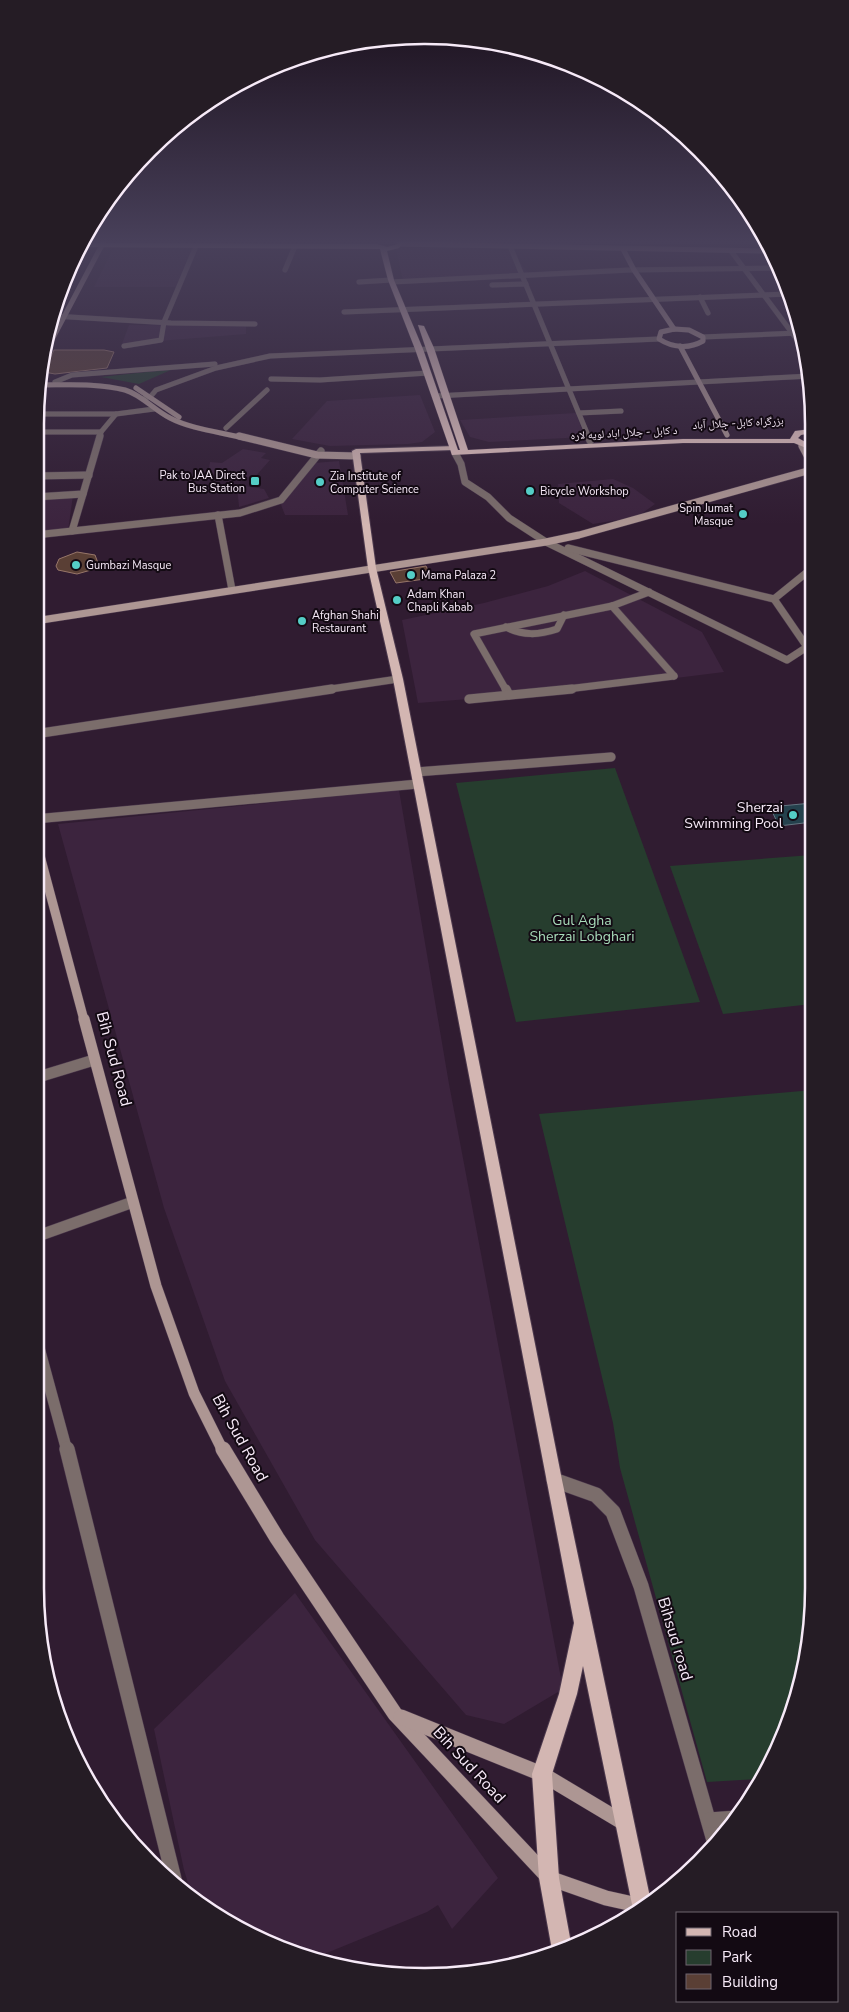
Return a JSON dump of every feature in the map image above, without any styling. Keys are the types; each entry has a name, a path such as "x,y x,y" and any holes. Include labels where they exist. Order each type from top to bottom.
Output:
{"highway":[{"path":"416,337 454,450"},
{"path":"424,337 430,348 465,450"},
{"path":"805,432 795,435 794,441 805,446"},
{"name":"بزرگراه کابل- جلال آباد","path":"465,450 805,432"},
{"name":"د کابل - جلال اباد لویه لاره","path":"454,450 692,441 794,441"}],"main road":[{"path":"659,339 667,344 680,346 699,344 703,338"},
{"path":"680,346 727,435"},
{"path":"46,382 128,386 152,396 169,412 178,417 319,453"},
{"path":"46,385 128,391 143,399 165,418 319,453 357,454 454,450"},
{"path":"357,454 372,568 398,679 554,1480 641,1901"},
{"path":"44,620 579,536 805,471"},
{"name":"Bih Sud Road","path":"44,875 156,1286 194,1393 230,1464 276,1538 395,1714 548,1878 606,1898 634,1905"},
{"path":"560,1943 548,1878 542,1774 568,1694 584,1619"},
{"path":"395,1714 459,1742 542,1774 624,1823"}],"street":[{"path":"124,346 161,340 162,337"},
{"path":"547,337 590,442"},
{"path":"703,338 728,337"},
{"path":"55,382 72,375 205,366 270,356 659,339"},
{"path":"143,399 152,396 156,390 216,368 270,356"},
{"path":"271,379 380,377 428,373"},
{"path":"436,396 802,376"},
{"path":"226,428 267,390"},
{"path":"44,414 116,414 154,409"},
{"path":"579,413 621,411"},
{"path":"72,531 101,432 116,414"},
{"path":"44,432 101,432"},
{"path":"454,450 461,464 465,482 488,498 509,518 546,542 787,660 805,649"},
{"path":"461,464 465,450"},
{"path":"44,534 240,513 281,500 319,453"},
{"path":"44,476 89,475"},
{"path":"44,496 83,494"},
{"path":"218,515 232,590"},
{"path":"546,542 774,599 805,642"},
{"path":"774,599 805,574"},
{"path":"509,695 474,634 612,606 649,592"},
{"path":"469,699 674,676 612,606"},
{"path":"506,627 523,634 546,634 557,630 562,623 564,615"},
{"path":"44,733 398,679"},
{"path":"44,818 611,757"},
{"path":"44,1075 94,1060"},
{"path":"44,1234 133,1202"},
{"path":"44,1366 80,1497 173,1874"},
{"name":"Bihsud road","path":"554,1480 596,1495 613,1512 641,1586 713,1836"},
{"path":"709,1820 727,1819"}],"shaded area":[{"path":"125,337 210,337 122,344"},
{"path":"420,395 435,432 422,442 330,446 292,439 327,401"},
{"path":"576,413 585,437 489,442 470,437 460,420"},
{"path":"243,449 266,453 261,458 270,460 254,478 208,473 210,462 222,463"},
{"name":"Zia Institute of Computer Science","path":"339,461 348,515 285,515 280,502 314,463"},
{"path":"613,479 633,488 655,504 637,517 593,524 559,503 558,484"},
{"path":"237,485 264,489 269,498 239,507"},
{"path":"73,495 68,531 44,532 44,497"},
{"path":"585,571 702,632 724,672 572,691 418,703 402,620 484,603 548,586"},
{"path":"399,790 449,1084 563,1689 504,1724 466,1715 315,1540 225,1381 164,1208 58,824"},
{"path":"295,1593 498,1878 452,1929 438,1905 427,1912 324,1954 279,1939 234,1917 189,1887 154,1729"}],"green space":[{"path":"173,369 139,384 101,377"},
{"name":"Gul Agha Sherzai Lobghari","path":"615,768 700,1002 516,1022 456,783"},
{"path":"805,856 805,1005 723,1014 670,866"},
{"path":"805,1091 804,1612 798,1662 785,1710 766,1756 753,1779 707,1782 620,1468 613,1423 539,1114"}],"water":[{"name":"Sherzai Swimming Pool","path":"805,804 805,823 779,826 770,807"}],"building":[{"path":"54,350 104,350 114,352 107,368 55,374 47,373 49,360"},
{"name":"Gumbazi Masque","path":"77,552 95,555 98,563 91,570 77,574 58,570 56,566 59,559"},
{"name":"Mama Palaza 2","path":"426,566 432,578 396,583 390,572"}],"place":[{"name":"Pak to JAA Direct Bus Station","path":"255,481"},
{"name":"Zia Institute of Computer Science","path":"320,482"},
{"name":"Bicycle Workshop","path":"530,491"},
{"name":"Spin Jumat Masque","path":"743,514"},
{"name":"Gumbazi Masque","path":"76,565"},
{"name":"Mama Palaza 2","path":"411,575"},
{"name":"Adam Khan Chapli Kabab","path":"397,600"},
{"name":"Afghan Shahi Restaurant","path":"302,621"},
{"name":"Sherzai Swimming Pool","path":"793,815"}]}
